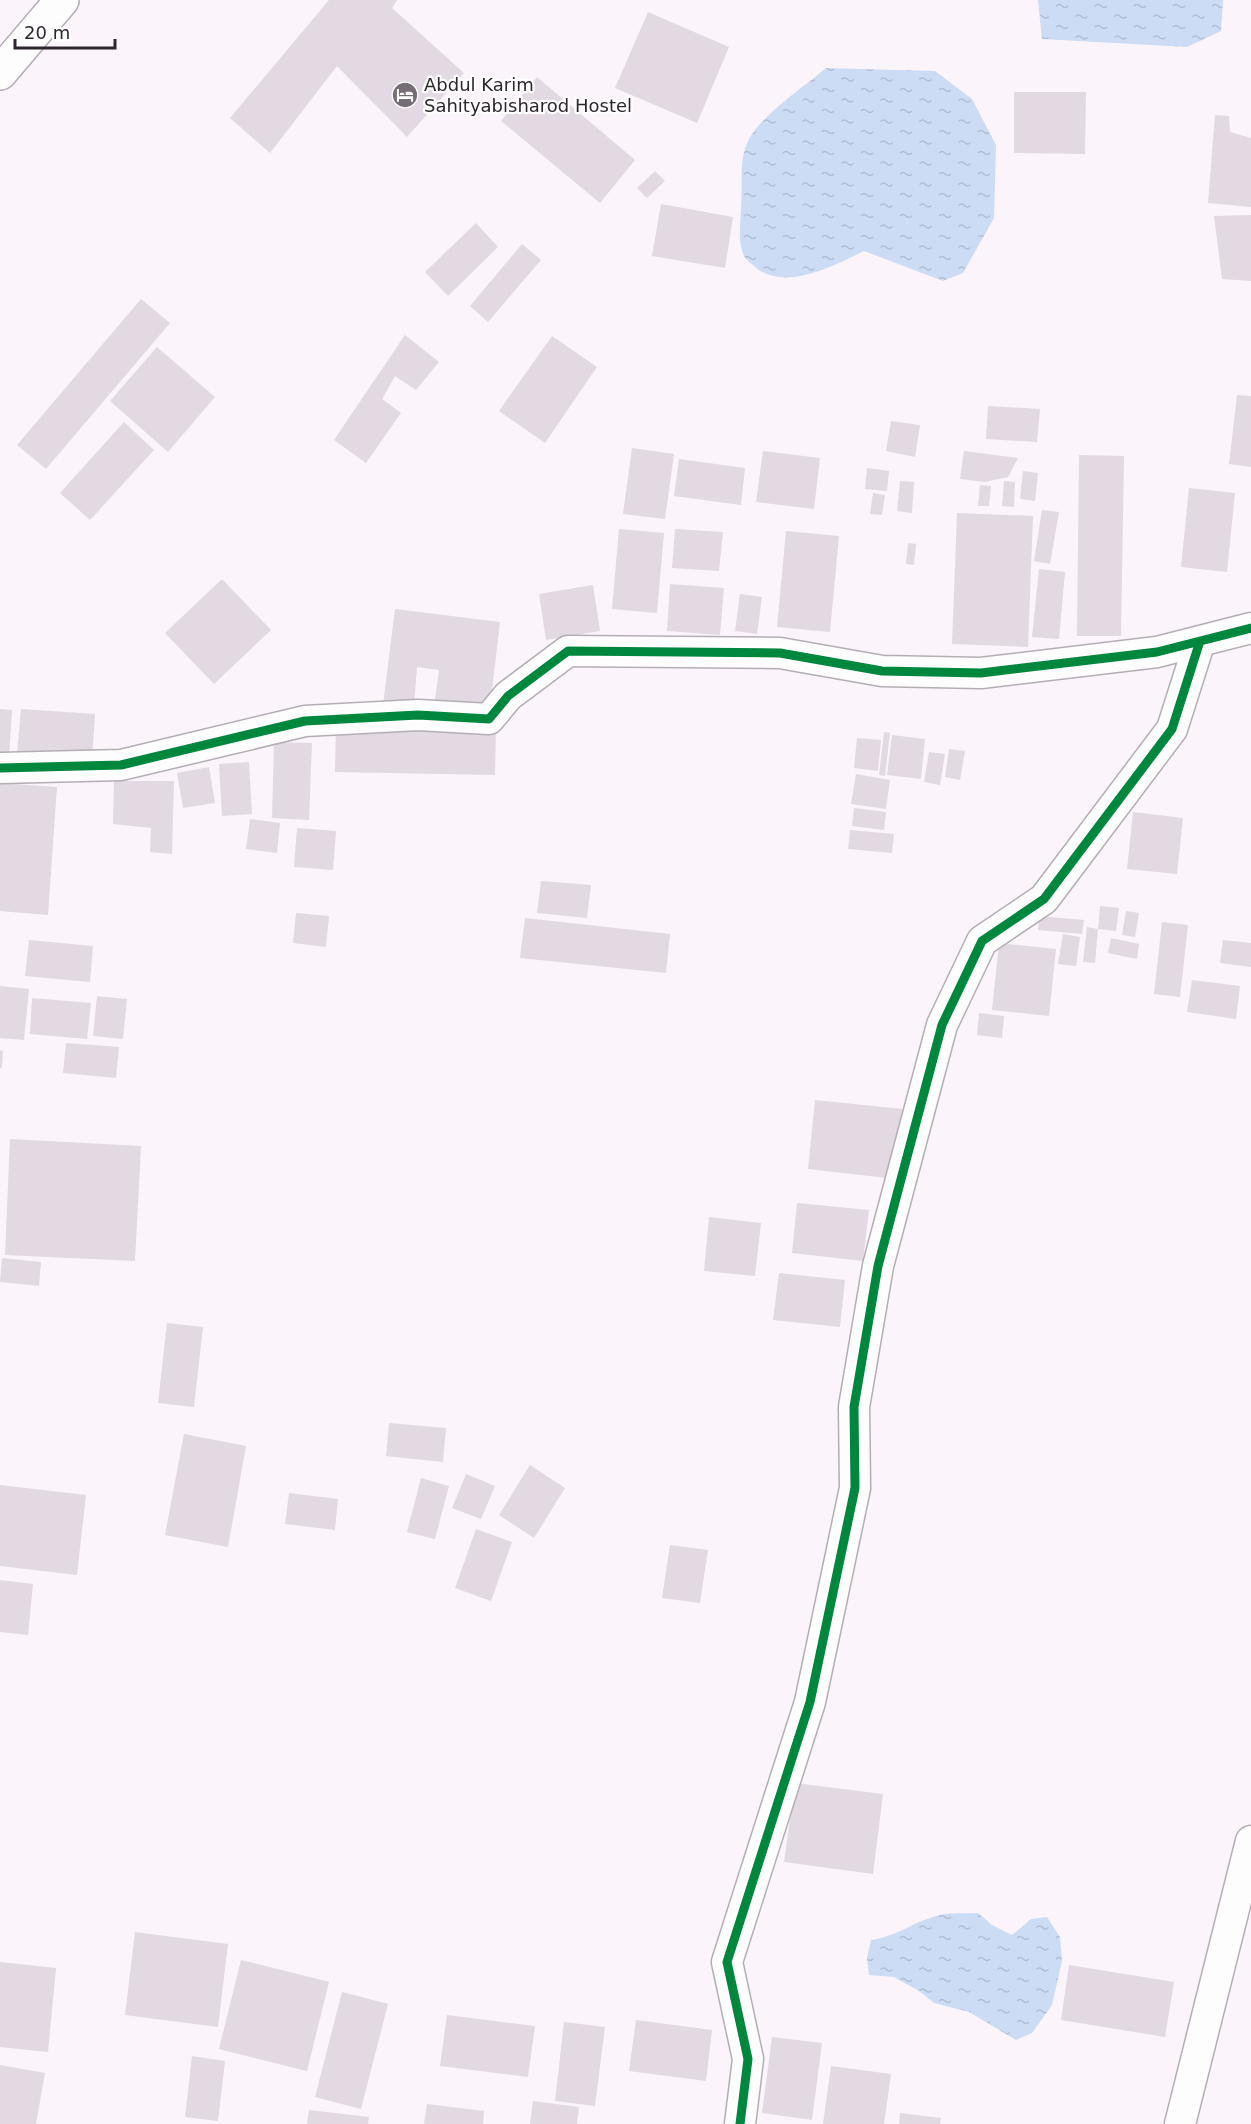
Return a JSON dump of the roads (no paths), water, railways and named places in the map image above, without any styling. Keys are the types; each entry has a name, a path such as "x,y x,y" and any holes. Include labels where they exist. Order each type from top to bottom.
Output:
{"highway":[{"path":"0,73 62,0"}],"street":[{"path":"0,768 122,765 305,721 418,715 489,719 508,696 568,651 780,653 882,671 981,673 1157,652 1251,628"},
{"path":"741,2124 748,2059 727,1962 810,1702 855,1488 854,1407 878,1266 942,1024 982,941 1044,899 1172,729 1200,641"},
{"path":"1180,2124 1251,1842"}],"water":[{"path":"1038,0 1223,0 1221,31 1187,47 1042,39"},
{"path":"826,68 935,71 972,99 996,145 994,218 963,273 943,281 864,251 808,274 779,277 766,274 745,257 740,238 741,198 743,155 749,139 764,120"},
{"path":"978,1913 992,1925 1012,1935 1031,1919 1047,1917 1060,1937 1062,1961 1052,2005 1032,2033 1016,2040 969,2012 934,2003 919,1991 894,1977 869,1975 867,1958 871,1940 889,1936 936,1916"}],"place":[{"name":"Abdul Karim Sahityabisharod Hostel","path":"405,95"}]}
